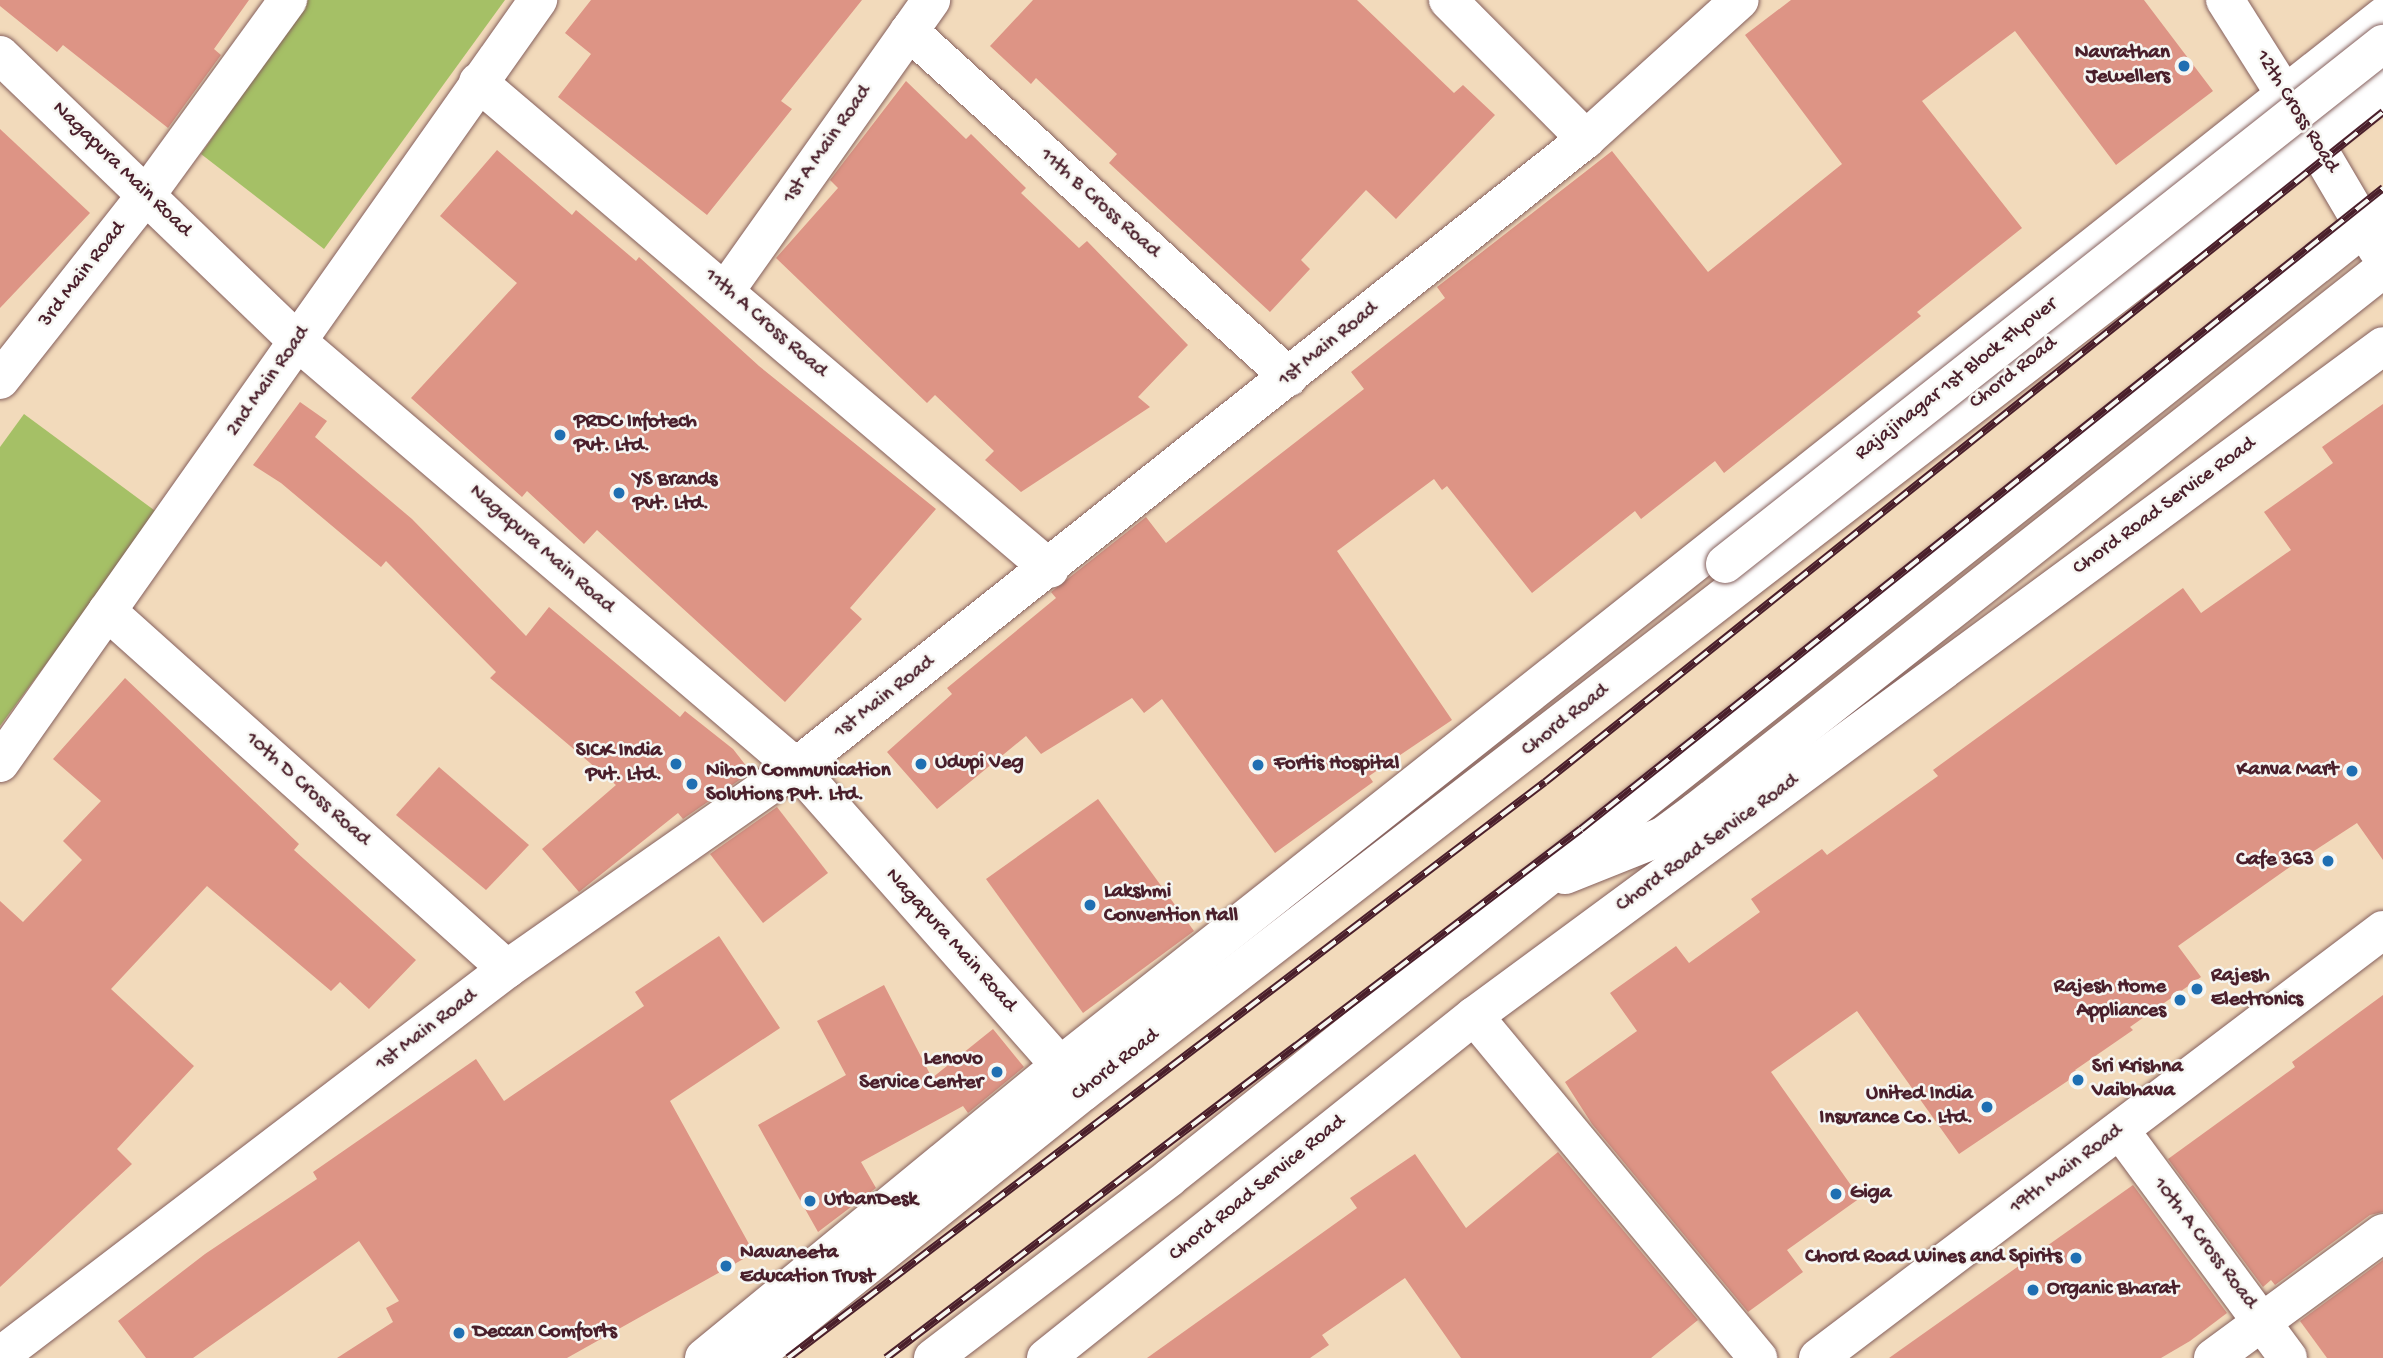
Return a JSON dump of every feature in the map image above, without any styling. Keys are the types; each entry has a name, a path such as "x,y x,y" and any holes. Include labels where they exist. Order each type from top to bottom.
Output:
{"street":[{"name":"3rd Main Road","path":"0,380 147,194 288,0"},
{"name":"2nd Main Road","path":"0,763 538,0"},
{"name":"1st A Main Road","path":"726,290 931,0"},
{"path":"1448,0 1586,139"},
{"name":"1st Main Road","path":"0,1356 507,970 796,767 1050,569 1586,139 1740,0"},
{"name":"12th Cross Road","path":"2225,0 2314,142 2378,225 2383,262"},
{"path":"704,1358 1072,1078 2284,93 2383,17"},
{"name":"11th B Cross Road","path":"909,31 1289,377"},
{"name":"Rajajinagar 1st Block Flyover","path":"1551,732 1566,696 1596,666 2383,44"},
{"name":"Nagapura Main Road","path":"0,55 298,342 796,767 1072,1078"},
{"name":"11th A Cross Road","path":"478,82 726,290 1050,569"},
{"name":"Chord Road","path":"752,1358 1072,1078 1551,732 2383,88"},
{"path":"933,1358 1169,1178 2378,225"},
{"path":"1540,883 1600,865 1663,836 1765,760 2383,269"},
{"name":"Chord Road Service Road","path":"1046,1358 1475,1016 2383,346"},
{"name":"10th D Cross Road","path":"107,611 507,970"},
{"name":"19th Main Road","path":"1818,1358 2383,930"},
{"path":"1475,1016 1758,1358"},
{"name":"10th A Cross Road","path":"2120,1130 2288,1358"},
{"path":"2213,1358 2261,1320 2383,1233"}],"green space":[{"path":"308,0 505,0 324,249 201,154"},
{"path":"24,414 158,513 0,726 0,447"}],"building":[{"path":"0,0 249,0 214,49 221,55 168,128 63,45 57,52 0,6"},
{"path":"591,0 862,0 781,101 792,109 707,215 558,97 591,54 565,33"},
{"path":"1033,0 1357,0 1454,93 1463,85 1495,115 1396,219 1366,190 1301,260 1310,269 1270,312 1109,163 1117,154 1036,78 1031,84 990,46"},
{"path":"1791,0 2144,0 2213,91 2116,165 2015,31 1922,101 2022,228 1917,312 1921,316 1724,473 1715,461 1641,519 1635,511 1532,593 1447,486 1442,490 1434,479 1337,551 1452,720 1369,776 1373,782 1275,853 1162,699 1144,713 1132,698 1041,754 1026,736 937,809 887,752 952,694 947,688 1056,598 1051,592 1146,517 1166,543 1364,389 1351,372 1445,298 1437,287 1612,151 1708,272 1842,164 1745,35"},
{"path":"906,81 966,139 971,134 1026,188 1021,193 1079,248 1087,241 1188,345 1138,397 1150,407 1021,492 985,460 994,451 935,395 927,403 776,258 838,188 830,180"},
{"path":"0,129 90,213 0,308"},
{"path":"497,150 572,215 576,210 636,261 639,257 759,366 936,509 850,608 862,619 785,702 597,530 584,544 527,491 522,497 411,398 517,283 440,216"},
{"path":"300,402 327,421 315,437 412,519 526,636 549,607 680,717 685,711 733,749 751,772 683,819 678,813 579,892 542,849 616,785 490,678 496,672 386,561 381,567 281,483 253,465"},
{"path":"2383,404 2383,860 2357,823 2297,862 2178,946 2201,977 2130,1027 2133,1030 2075,1070 2078,1074 1959,1154 1857,1011 1771,1072 1860,1198 1787,1250 1803,1272 1748,1312 1592,1124 1565,1082 1637,1031 1610,993 1676,946 1689,963 1760,912 1751,899 1822,849 1827,855 1938,776 1933,770 2183,588 2201,613 2291,550 2264,512 2333,463 2322,447"},
{"path":"125,678 299,844 294,850 416,960 369,1009 340,982 331,991 207,886 111,989 194,1066 117,1149 132,1164 0,1287 0,901 23,922 82,860 63,841 101,801 53,759"},
{"path":"439,767 529,845 486,890 396,815"},
{"name":"Lakshmi Convention Hall","path":"1098,799 1194,931 1083,1013 986,879"},
{"path":"777,807 828,873 763,923 710,854"},
{"path":"719,936 780,1028 670,1101 754,1253 567,1358 337,1358 393,1322 386,1308 399,1301 359,1241 193,1358 146,1358 118,1321 205,1254 317,1179 313,1172 476,1059 504,1101 644,1006 635,992"},
{"path":"884,985 932,1078 993,1029 1024,1067 968,1113 963,1106 861,1162 876,1188 818,1232 758,1125 846,1075 817,1021"},
{"path":"2383,995 2383,1212 2370,1215 2275,1285 2271,1280 2263,1287 2168,1159 2295,1067 2292,1062"},
{"path":"1558,1152 1698,1320 1651,1358 1461,1358 1405,1278 1322,1335 1329,1345 1310,1358 1147,1358 1357,1208 1350,1198 1415,1154 1466,1228"},
{"path":"2133,1185 2227,1313 2190,1341 2161,1358 1889,1358"},
{"path":"2383,1260 2383,1358 2327,1358 2300,1321"}],"railway":[{"path":"788,1358 1545,782 2383,112"},
{"path":"886,1358 1581,829 2383,188"}],"place":[{"name":"Navrathan Jewellers","path":"2184,66"},
{"name":"PRDC Infotech Pvt. Ltd.","path":"560,435"},
{"name":"YS Brands Pvt. Ltd.","path":"619,493"},
{"name":"SICK India Pvt. Ltd.","path":"676,764"},
{"name":"Udupi Veg","path":"921,764"},
{"name":"Fortis Hospital","path":"1258,765"},
{"name":"Kanva Mart","path":"2352,771"},
{"name":"Nihon Communication Solutions Pvt. Ltd.","path":"692,784"},
{"name":"Cafe 363","path":"2328,861"},
{"name":"Lakshmi Convention Hall","path":"1090,905"},
{"name":"Rajesh Electronics","path":"2197,989"},
{"name":"Rajesh Home Appliances","path":"2180,1000"},
{"name":"Lenovo Service Center","path":"997,1072"},
{"name":"Sri Krishna Vaibhava","path":"2078,1080"},
{"name":"United India Insurance Co. Ltd.","path":"1987,1107"},
{"name":"Giga","path":"1836,1194"},
{"name":"UrbanDesk","path":"810,1201"},
{"name":"Chord Road Wines and Spirits","path":"2076,1258"},
{"name":"Navaneeta Education Trust","path":"726,1266"},
{"name":"Organic Bharat","path":"2033,1290"},
{"name":"Deccan Comforts","path":"459,1333"}]}
